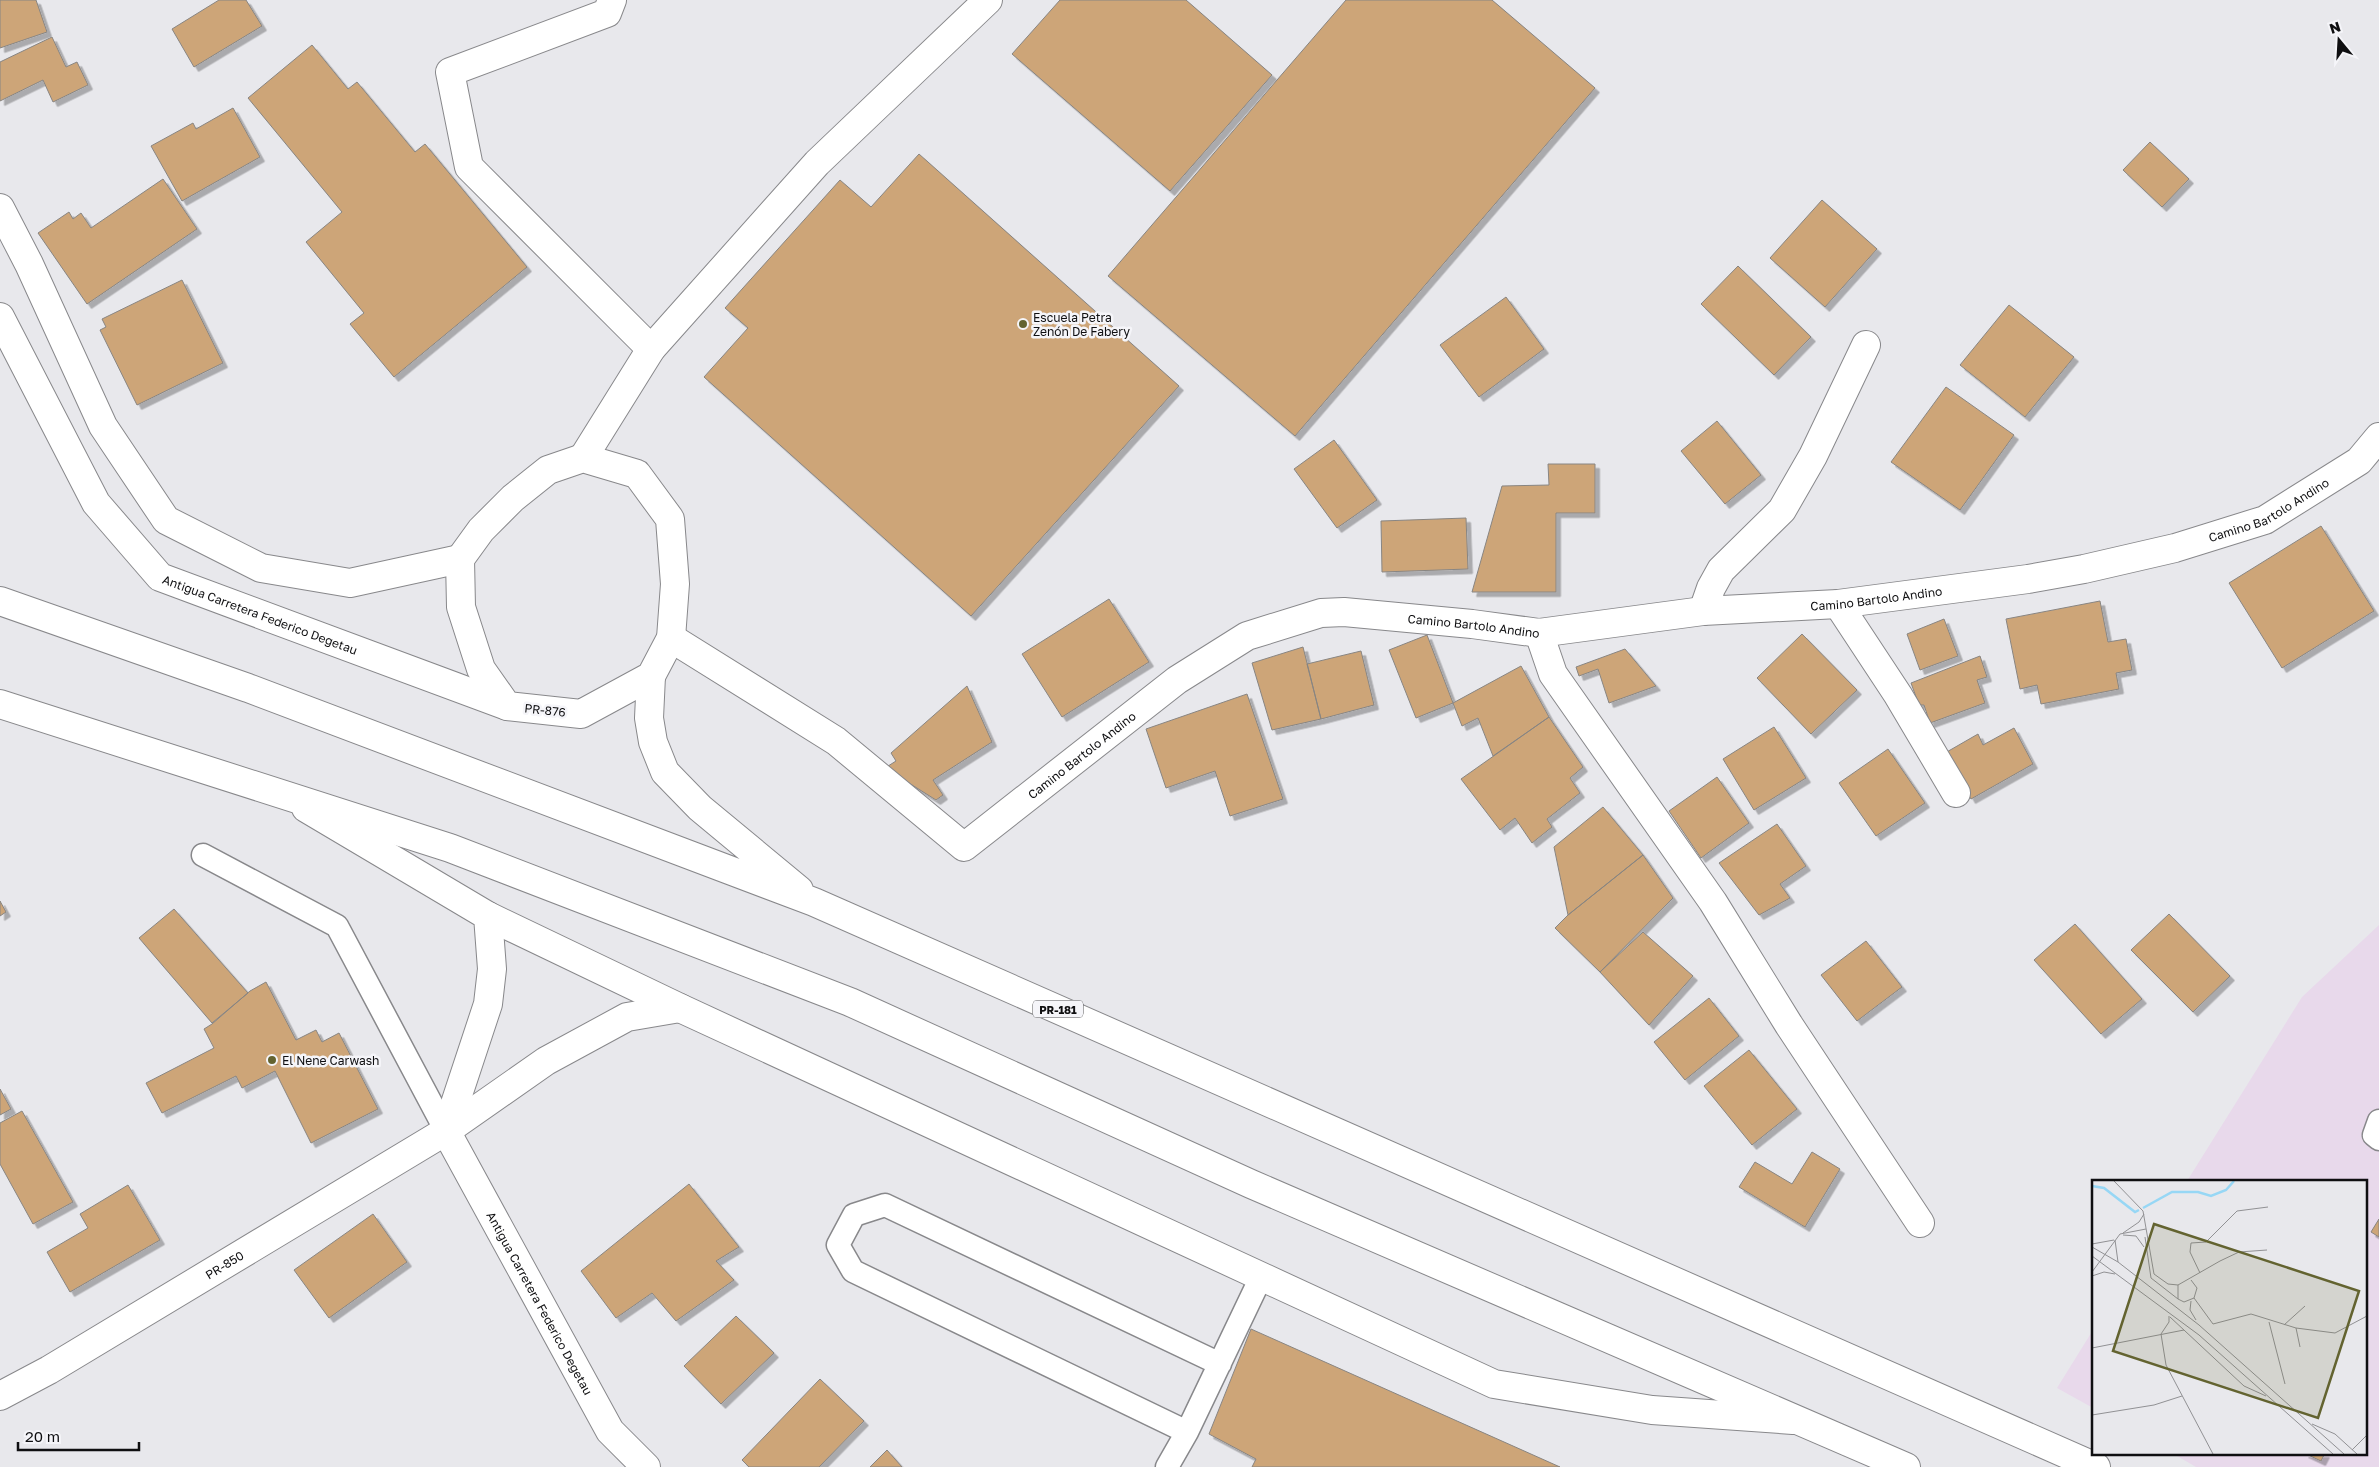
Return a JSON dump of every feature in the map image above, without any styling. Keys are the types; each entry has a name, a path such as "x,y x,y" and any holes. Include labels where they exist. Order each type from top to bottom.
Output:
{"street":[{"path":"612,0 607,13 450,72 468,167 651,349"},
{"path":"583,458 651,349 817,163 988,0"},
{"path":"0,208 29,264 103,426 166,520 261,568 350,583 460,560 481,530 514,498 548,470 583,458 637,474 670,519 675,584 671,638 652,676 649,718 653,742 665,772 700,808 814,902"},
{"name":"Antigua Carretera Federico Degetau","path":"0,317 96,503 160,577 507,706"},
{"path":"1703,611 1711,588 1721,570 1782,510 1813,456 1866,345"},
{"name":"Camino Bartolo Andino","path":"671,638 836,741 964,847 1177,680 1247,636 1321,614 1344,612 1472,624 1539,633 1703,611 1838,604 2018,580 2084,569 2174,548 2264,520 2359,461 2379,436"},
{"name":"PR-876","path":"460,560 461,607 481,669 507,706 582,714 652,676"},
{"name":"PR-181","path":"0,601 248,688 814,902 2096,1467"},
{"path":"1838,604 1898,695 1956,793"},
{"path":"1539,633 1553,674 1713,902 1789,1025 1920,1223"},
{"path":"0,704 450,848 850,1002 1251,1184 1906,1467"},
{"path":"280,794 488,916 680,1008 1262,1275 1494,1384 1652,1410 1799,1421"},
{"path":"446,1130 488,1004 492,969 488,916"},
{"name":"PR-850","path":"0,1396 58,1365 446,1130 546,1061 627,1017 680,1008"},
{"name":"Antigua Carretera Federico Degetau","path":"446,1130 610,1431 646,1467"}],"lane":[{"path":"203,855 337,926 446,1130"},
{"path":"2379,1121 2374,1136 2379,1139"},
{"path":"1187,1432 853,1271 838,1245 854,1215 885,1205 1220,1364"},
{"path":"1167,1467 1187,1432 1262,1275"}],"shaded area":[{"path":"2379,925 2379,1467 2196,1467 2174,1454 2366,1454 2366,1180 2188,1180 2302,997"},
{"path":"2092,1332 2092,1407 2057,1388"}],"building":[{"path":"0,0 36,0 47,32 0,48"},
{"path":"219,0 246,0 262,26 194,67 172,29"},
{"path":"1060,0 1186,0 1272,75 1170,191 1012,54"},
{"path":"1346,0 1492,0 1595,88 1295,436 1108,276"},
{"path":"52,37 66,67 77,62 88,85 53,102 43,80 0,101 0,62"},
{"path":"312,45 348,89 357,82 415,152 425,144 527,267 394,377 350,324 364,313 306,242 342,212 248,98"},
{"path":"233,108 260,157 182,201 151,146 193,123 196,129"},
{"path":"2150,142 2189,179 2162,207 2123,170"},
{"path":"919,154 1179,386 971,616 704,377 748,328 725,308 840,180 871,207"},
{"path":"163,179 197,229 87,304 38,233 69,212 73,219 81,213 91,228"},
{"path":"1822,200 1877,249 1825,307 1770,258"},
{"path":"1738,266 1811,337 1774,375 1701,304"},
{"path":"182,280 223,363 137,405 100,330 106,327 102,319"},
{"path":"1506,297 1544,349 1479,397 1440,345"},
{"path":"2009,305 2074,357 2025,417 1960,365"},
{"path":"1946,387 2014,435 1960,510 1891,462"},
{"path":"1717,421 1761,475 1725,504 1681,451"},
{"path":"1334,440 1377,500 1337,528 1294,469"},
{"path":"1548,464 1595,464 1595,513 1556,513 1556,592 1472,592 1502,486 1549,485"},
{"path":"1466,518 1468,569 1382,572 1381,521"},
{"path":"2321,526 2374,611 2282,668 2229,583"},
{"path":"1109,599 1149,662 1062,717 1022,654"},
{"path":"2100,601 2108,642 2126,639 2132,670 2116,673 2119,689 2041,704 2037,685 2020,689 2006,619"},
{"path":"1944,619 1958,656 1920,670 1907,634"},
{"path":"1802,634 1857,690 1811,734 1757,678"},
{"path":"1427,635 1453,703 1416,718 1389,650"},
{"path":"1303,647 1321,719 1272,730 1252,663"},
{"path":"1625,649 1656,686 1609,703 1598,669 1579,676 1576,667"},
{"path":"1361,651 1374,705 1321,719 1307,664"},
{"path":"1980,656 1987,677 1977,680 1985,703 1930,723 1924,705 1919,705 1911,683"},
{"path":"1521,666 1549,717 1493,756 1478,718 1462,726 1453,703"},
{"path":"967,686 992,742 933,780 943,795 936,800 885,768 896,761 891,753"},
{"path":"1247,694 1283,799 1230,816 1215,771 1166,788 1146,729"},
{"path":"1549,717 1583,767 1570,778 1580,793 1547,819 1552,827 1532,843 1515,818 1500,830 1461,779"},
{"path":"1774,727 1806,778 1754,810 1723,759"},
{"path":"2014,728 2033,764 1971,799 1945,753 1978,734 1983,745"},
{"path":"1888,749 1925,803 1876,836 1839,783"},
{"path":"1717,777 1749,823 1701,858 1669,811"},
{"path":"1603,807 1643,855 1568,915 1554,847"},
{"path":"1777,824 1806,866 1780,884 1790,898 1759,915 1719,863"},
{"path":"1643,855 1673,898 1600,972 1555,928 1568,915"},
{"path":"0,901 6,912 0,916"},
{"path":"174,909 248,993 212,1023 139,938"},
{"path":"2169,914 2230,976 2193,1012 2131,950"},
{"path":"2075,924 2142,999 2101,1034 2034,960"},
{"path":"1643,932 1693,976 1649,1025 1600,972"},
{"path":"1866,941 1902,987 1857,1021 1821,975"},
{"name":"El Nene Carwash","path":"266,982 296,1040 316,1030 322,1042 339,1033 378,1109 311,1143 275,1071 242,1088 236,1076 162,1113 146,1083 214,1048 204,1029 250,991"},
{"path":"1709,998 1739,1036 1685,1080 1654,1042"},
{"path":"1749,1050 1797,1109 1752,1145 1704,1086"},
{"path":"0,1089 11,1109 0,1115"},
{"path":"22,1111 73,1202 33,1224 0,1164 0,1123"},
{"path":"1812,1152 1840,1169 1805,1227 1739,1187 1755,1162 1792,1184"},
{"path":"689,1184 739,1247 716,1261 734,1280 676,1321 652,1293 616,1318 581,1271"},
{"path":"128,1185 160,1240 70,1292 47,1252 88,1228 80,1214"},
{"path":"373,1214 407,1262 329,1318 294,1270"},
{"path":"2379,1219 2379,1237 2371,1232"},
{"path":"736,1316 774,1353 721,1404 684,1366"},
{"path":"1251,1329 1560,1467 1252,1467 1256,1459 1209,1434"},
{"path":"820,1379 864,1421 819,1467 749,1467 742,1460"},
{"path":"887,1450 902,1467 870,1467"},
{"path":"2306,1454 2324,1454 2321,1461"}],"place":[{"name":"Escuela Petra Zenón De Fabery","path":"1023,324"},
{"name":"El Nene Carwash","path":"272,1060"}]}
